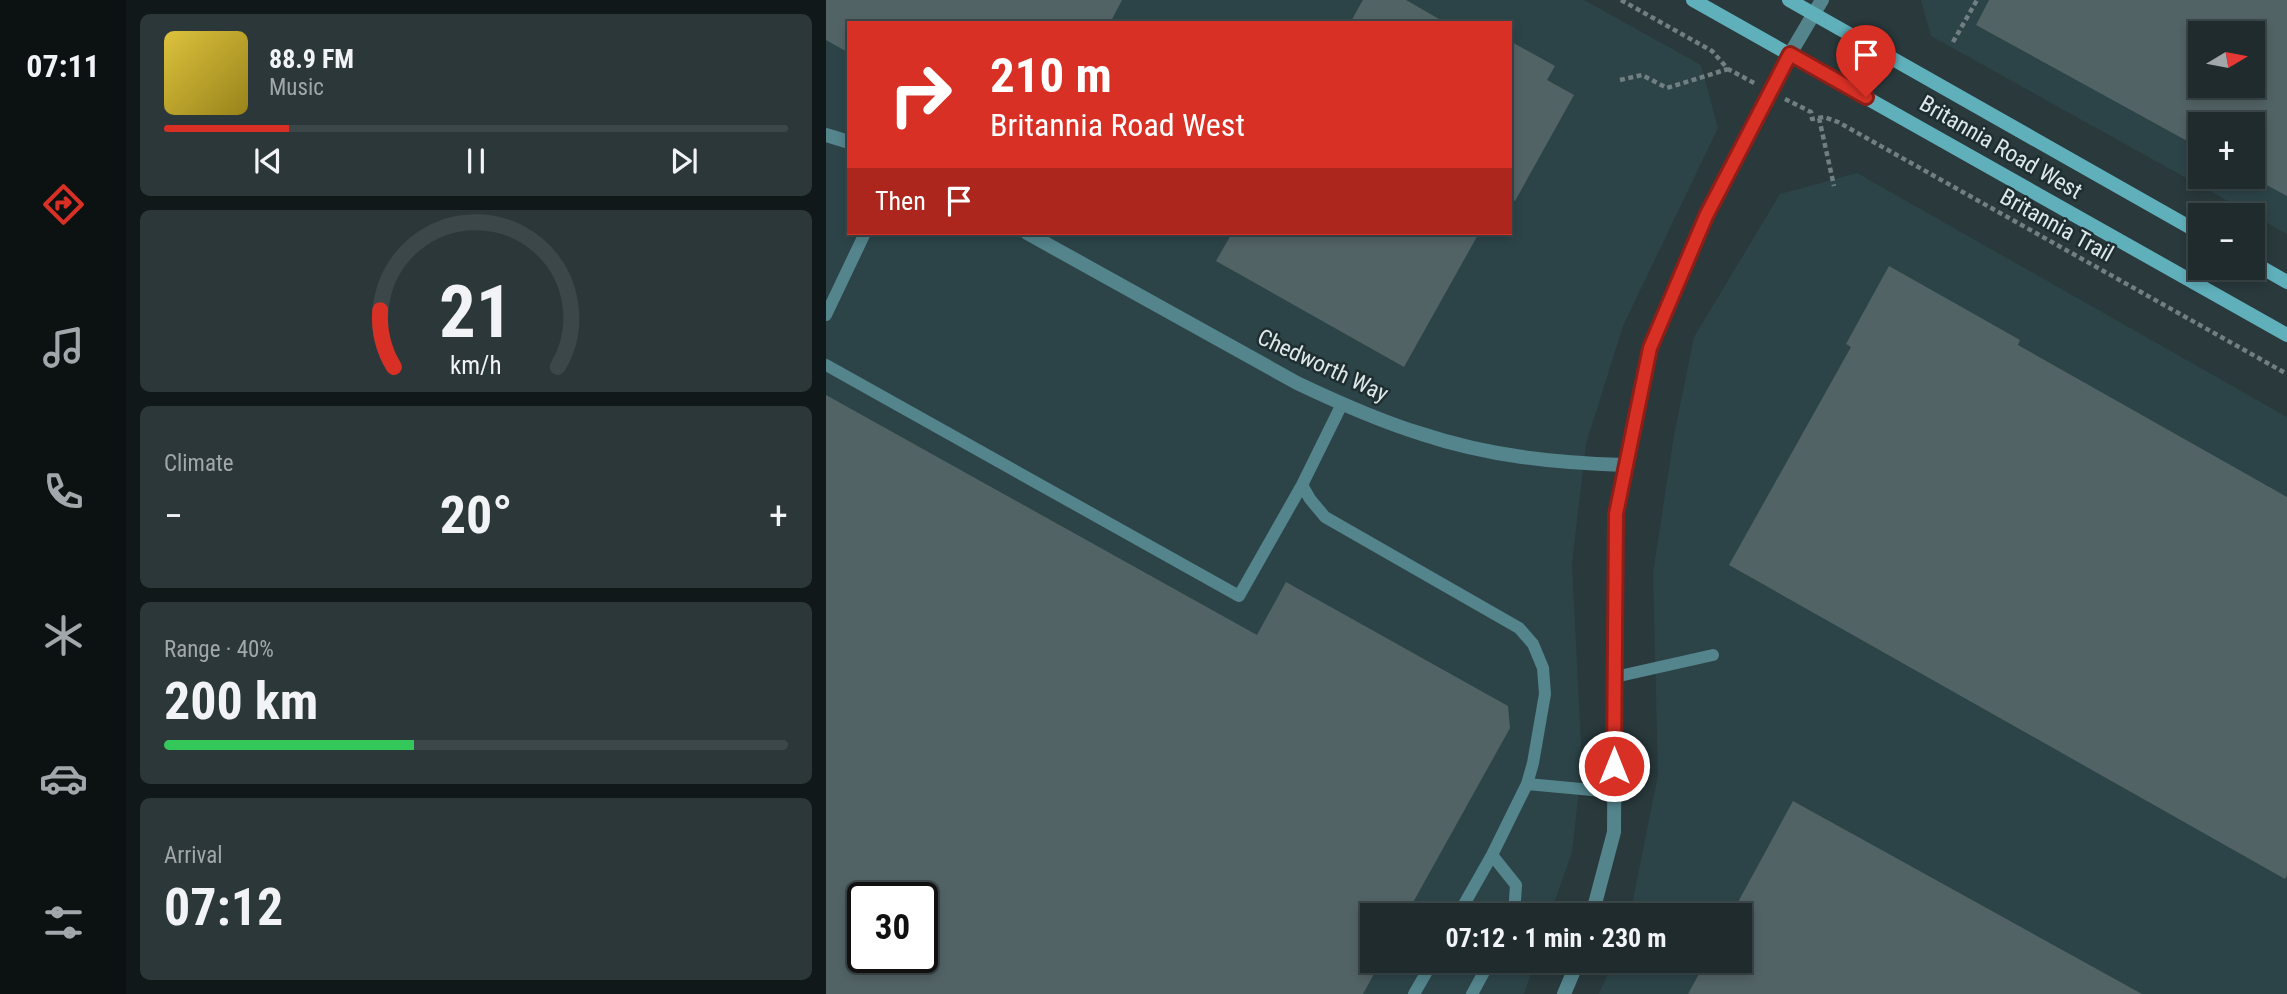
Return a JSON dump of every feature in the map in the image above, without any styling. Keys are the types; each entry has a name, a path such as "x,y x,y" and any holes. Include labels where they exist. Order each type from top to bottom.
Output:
{"main road":[{"name":"Britannia Road West","path":"1693,0 2287,335"},
{"name":"Britannia Road West","path":"1789,0 2188,226"},
{"path":"2265,269 2287,282"}],"street":[{"path":"1595,903 1614,832 1616,514 1650,348 1706,216 1790,54 1822,0"},
{"path":"826,135 847,141"},
{"name":"Chedworth Way","path":"1031,235 1297,383 1342,404 1421,434 1471,448 1547,460 1625,465"},
{"path":"1564,994 1573,973"}],"lane":[{"path":"826,315 864,235"},
{"path":"826,365 1239,596 1302,485 1342,404"},
{"path":"1302,485 1325,517 1519,628 1533,644 1543,668 1545,694 1527,784 1465,903"},
{"path":"1615,677 1713,655"},
{"path":"1527,784 1614,792"},
{"path":"1492,855 1516,885 1515,903"},
{"path":"1415,994 1426,973"},
{"path":"1472,994 1483,973"}],"path":[{"path":"1621,0 1712,51 1728,69 1739,75"},
{"path":"1953,43 1977,0"},
{"path":"1620,80 1642,75 1667,88 1728,69"},
{"name":"Britannia Trail","path":"1811,112 1812,119 1824,117 1838,122 2287,374"},
{"path":"1819,118 1834,186"}],"shaded area":[{"path":"826,0 1584,0 1701,65 1718,128 1623,326 1586,444 1572,563 1582,764 1572,852 1554,903 1360,903 1360,973 1531,973 1524,994 826,994"},
{"path":"1921,0 2287,0 2287,234 2265,222 2265,203 2231,203 2206,189 2265,189 2265,112 2188,112 2188,179 1931,36"},
{"path":"1857,173 2287,417 2287,994 1599,994 1608,973 1752,973 1752,903 1632,903 1658,775 1653,573 1674,435 1694,337 1780,194"}],"building":[{"path":"826,0 1122,0 1111,21 847,21 847,52 826,40"},
{"path":"1363,0 1406,0 1443,21 1351,21"},
{"path":"1989,0 2287,0 2287,196 2265,184 2265,112 2188,112 2188,141 1976,25"},
{"path":"1512,42 1555,66 1547,80 1574,95 1515,201 1512,200"},
{"path":"1231,235 1478,235 1404,367 1216,261"},
{"path":"1889,266 2020,340 2018,345 2287,497 2285,879 1729,565 1851,347 1846,344"},
{"path":"826,395 1257,635 1286,582 1508,706 1510,728 1413,903 1360,903 1360,973 1374,973 1363,994 826,994"},
{"path":"1793,801 2142,994 1688,994 1699,973 1752,973 1752,903 1738,903"}],"route":[{"path":"1614,766 1616,514 1650,348 1706,216 1790,54 1866,97"}]}
